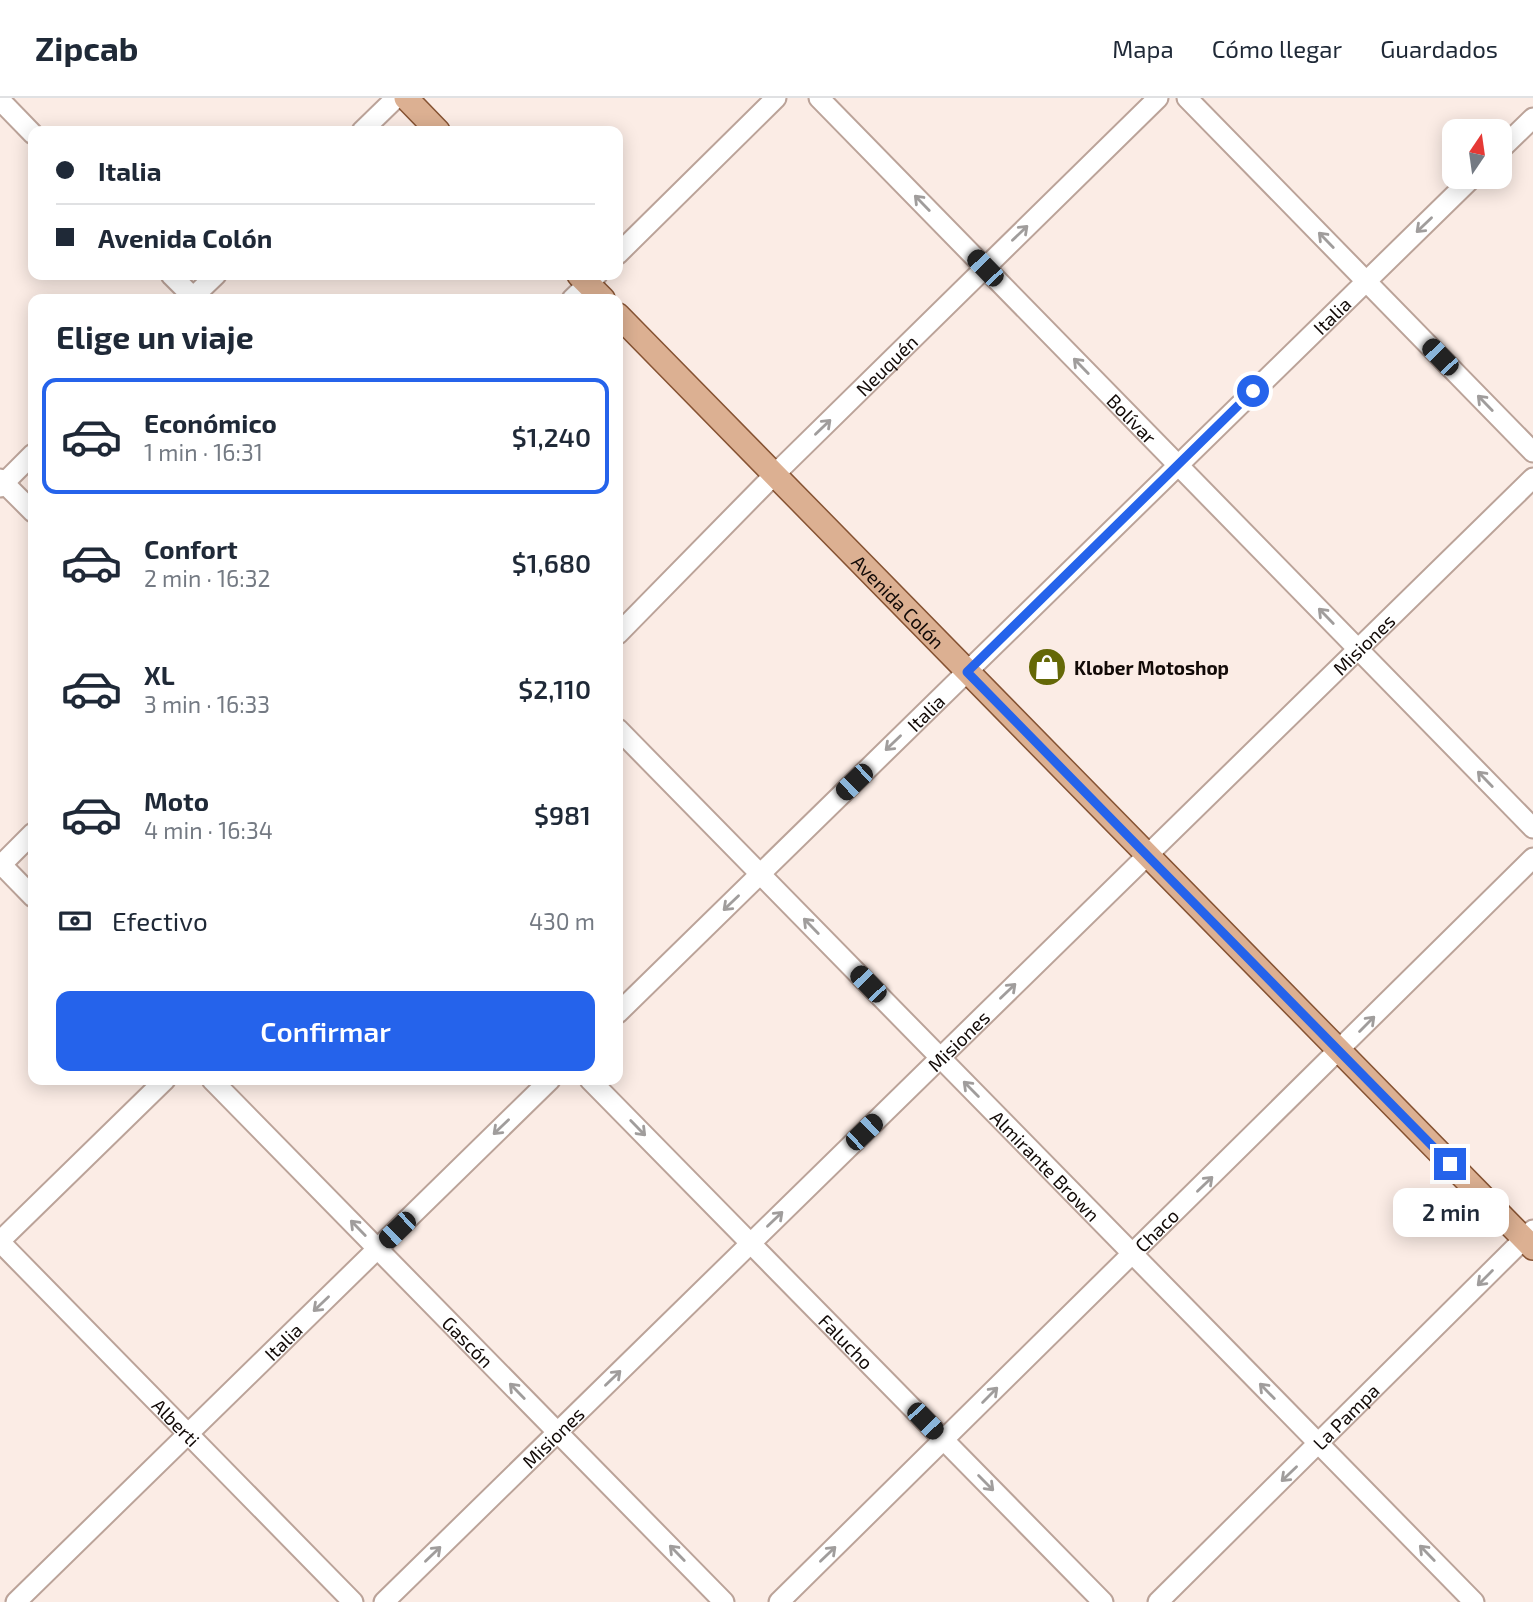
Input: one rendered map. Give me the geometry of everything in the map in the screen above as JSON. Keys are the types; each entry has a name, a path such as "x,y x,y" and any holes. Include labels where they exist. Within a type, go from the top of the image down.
{"main road":[{"path":"406,98 433,126"},
{"name":"Avenida Colón","path":"623,320 1339,1052 1530,1239"}],"street":[{"path":"367,126 396,98"},
{"path":"623,249 776,98"},
{"name":"Bolívar","path":"820,98 1533,828"},
{"name":"Neuquén","path":"623,629 774,475 1158,98"},
{"path":"1187,98 1533,452"},
{"path":"0,100 28,129"},
{"path":"1512,138 1533,118"},
{"name":"Italia","path":"623,1008 1461,189"},
{"path":"176,280 188,294"},
{"path":"198,294 211,280"},
{"path":"28,459 1,483 28,507"},
{"name":"Misiones","path":"384,1602 1533,478"},
{"name":"Almirante Brown","path":"623,734 1474,1602"},
{"path":"28,838 0,864 28,892"},
{"name":"Chaco","path":"779,1602 1533,858"},
{"path":"0,1242 160,1085"},
{"name":"Gascón","path":"217,1085 724,1602"},
{"name":"Italia","path":"16,1602 545,1085"},
{"name":"Falucho","path":"595,1085 1103,1602"},
{"name":"La Pampa","path":"1158,1602 1530,1239"},
{"name":"Alberti","path":"0,1242 353,1602"}],"place":[{"name":"Klober Motoshop","path":"1047,667"}],"route":[{"path":"1253,391 967,672 1450,1164"}]}
